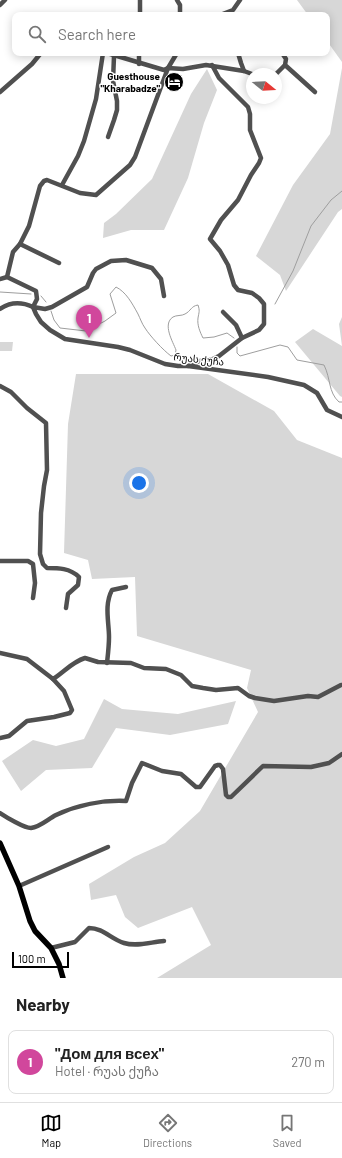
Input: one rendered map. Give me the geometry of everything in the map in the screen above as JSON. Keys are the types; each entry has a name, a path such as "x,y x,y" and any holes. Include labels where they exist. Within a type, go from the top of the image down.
{"main road":[{"path":"0,843 19,886 30,921 35,931 50,948 59,964 63,978"}],"street":[{"path":"0,5 6,0"},
{"path":"140,0 140,12"},
{"path":"177,0 180,5 180,12"},
{"path":"228,12 233,10 240,0"},
{"path":"0,92 32,64 39,56"},
{"path":"62,185 78,156 84,141 96,100 103,56"},
{"path":"108,137 117,110 117,101 113,81 114,56 164,70 168,68 176,70 212,65 244,71"},
{"path":"139,56 139,64"},
{"path":"7,277 13,252 20,244 29,226 40,186 44,181 47,180 62,185 80,193 96,195 130,165 135,157 168,68 175,56"},
{"path":"239,56 244,71"},
{"path":"282,69 285,66 286,59 284,56"},
{"path":"188,366 200,361 213,359 242,338 259,330 264,324 264,304 260,298 252,293 238,290 234,285 228,264 210,239 221,220 238,200 261,158 250,130 250,114 248,107 219,78 212,65"},
{"path":"285,66 315,92"},
{"path":"20,244 59,263"},
{"path":"0,309 6,305 20,303 45,309 52,307 87,287 96,269 111,261 126,260 152,268 161,280 164,296"},
{"path":"0,279 7,277 36,290 37,299 33,307"},
{"name":"რუას ქუჩა","path":"33,307 41,322 50,330 65,339 118,347 130,350 165,364 268,376 304,385 317,393 327,410 342,417"},
{"path":"223,312 236,325 242,338"},
{"path":"0,386 11,392 27,408 46,423 47,470 41,513 40,554 43,564 47,568 61,568 74,572 79,577 78,584 68,594 66,608"},
{"path":"0,561 28,561 33,564 35,582 33,598"},
{"path":"107,663 110,636 107,619 109,594 112,590 126,587"},
{"path":"0,653 27,659 64,691 72,710 70,713 54,717 27,721 9,736 0,738"},
{"path":"53,680 77,660 86,658 98,662 131,663 144,668 166,669 181,675 192,686 216,690 238,688 249,696 274,701 308,696 318,697 341,685"},
{"path":"0,813 30,828 40,825 56,815 89,804 126,801 132,783 142,763 162,770 181,774 196,787 200,787 216,766 220,765 223,769 226,795 228,798 231,797 263,766 311,767 329,763 342,754"},
{"path":"19,886 108,847"},
{"path":"50,948 75,942 89,928 102,931 124,943 141,945 164,941"}],"shaded area":[{"path":"297,0 342,0 342,62 330,45 330,12 306,12"},
{"path":"342,68 342,209 338,212 286,291 280,275 256,256 293,185 330,134"},
{"path":"207,69 217,90 204,123 188,178 164,230 131,230 103,238 104,223 116,214 152,179 191,94"},
{"path":"342,317 342,346 339,324"},
{"path":"313,329 342,346 342,397 295,342"},
{"path":"0,342 13,342 12,351 0,351"},
{"path":"76,374 208,374 274,411 297,440 342,458 342,978 157,978 211,945 192,907 138,928 125,917 116,895 91,900 89,884 134,857 165,843 200,811 258,712 247,688 251,670 137,636 135,577 92,579 88,560 64,553 68,424"},
{"path":"104,699 122,709 178,714 236,701 228,724 170,735 116,728 92,768 46,770 21,791 2,761 33,740 56,746 84,739"}],"waterway":[{"path":"275,304 293,271 311,226 331,200 342,191"},
{"path":"51,311 54,320 60,328 86,331 105,321 116,313 110,294 116,287 128,298 150,335 171,356 175,355 176,350 169,333 168,324 170,320 174,316 185,314 192,307 198,305 198,323 203,338 214,337 227,333 234,338"},
{"path":"0,292 31,294"},
{"path":"41,296 46,302"},
{"path":"237,347 237,353 240,356 280,345 288,347 297,360 324,365 331,390 335,398 339,402 342,402"}],"place":[{"name":"Guesthouse \"Kharabadze\"","path":"174,82"},
{"name":"\"Дом для всех\"","path":"89,338"}]}
